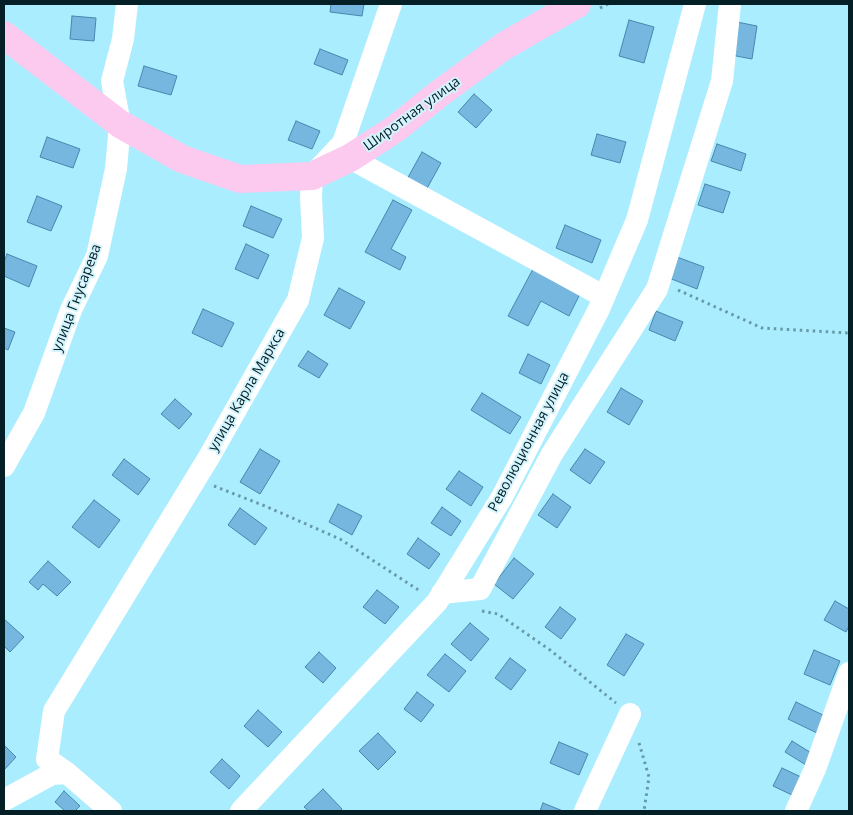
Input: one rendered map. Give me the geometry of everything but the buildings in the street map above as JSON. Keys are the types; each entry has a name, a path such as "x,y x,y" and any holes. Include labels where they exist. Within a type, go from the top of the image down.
{"main road":[{"name":"Широтная улица","path":"4,35 120,124 182,159 240,179 312,176 350,158 395,129 504,46 584,8"}],"street":[{"name":"улица Гнусарева","path":"4,466 34,413 71,310 96,256 116,169 120,124 112,81 123,39 127,4"},
{"path":"312,176 344,143 391,4"},
{"name":"Революционная улица","path":"241,811 440,598 502,497 599,309 637,220 695,4"},
{"path":"440,598 480,589 552,454 657,289 722,81 730,4"},
{"path":"350,158 603,296"},
{"name":"улица Карла Маркса","path":"67,774 47,759 54,711 195,479 298,300 313,238 312,176"},
{"path":"796,811 815,769 849,673"},
{"path":"585,811 630,714"},
{"path":"4,800 52,774 67,774 112,811"}],"path":[{"path":"584,8 608,4"},
{"path":"659,281 762,328 849,333"},
{"path":"195,479 265,506 340,539 440,598"},
{"path":"480,611 498,614 550,650 630,714 649,777 644,811"}]}
